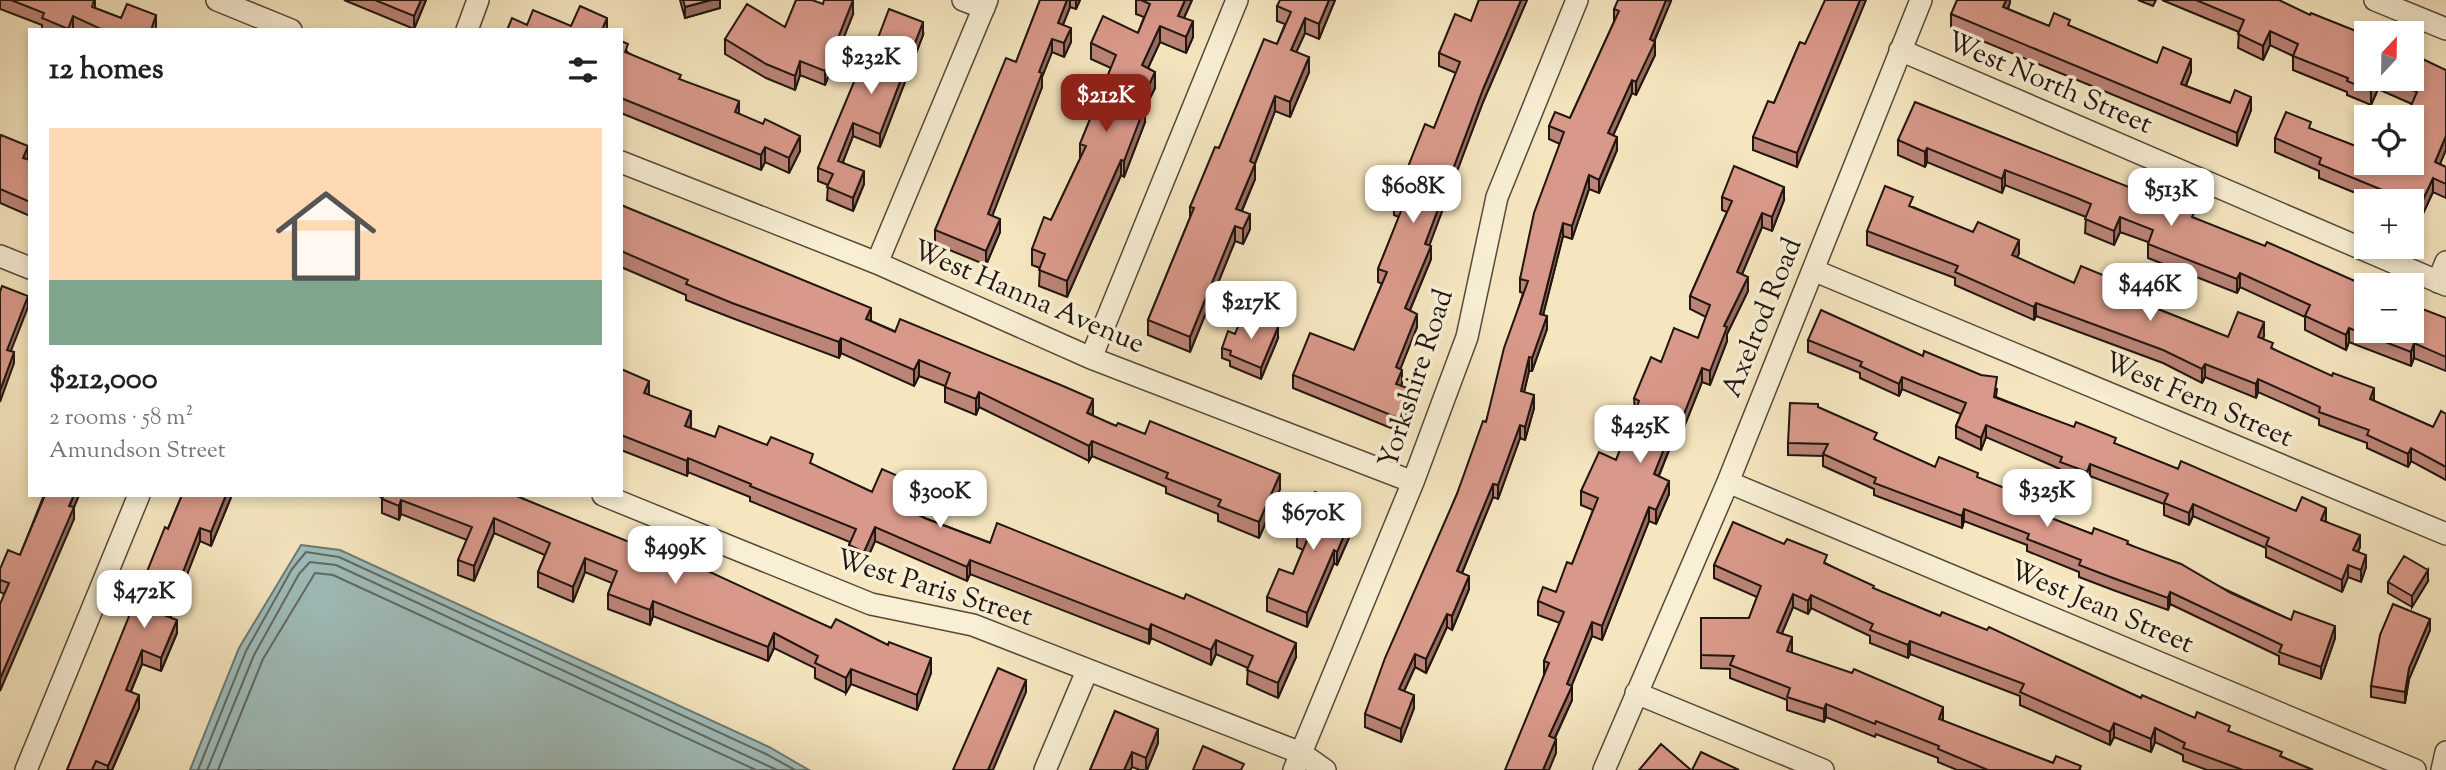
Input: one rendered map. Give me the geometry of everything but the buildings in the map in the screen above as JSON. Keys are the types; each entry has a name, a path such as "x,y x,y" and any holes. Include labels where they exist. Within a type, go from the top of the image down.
{"street":[{"path":"217,0 286,28"},
{"path":"468,28 478,0"},
{"path":"877,263 985,4 962,0"},
{"path":"1091,358 1237,0"},
{"name":"Yorkshire Road","path":"1298,761 1413,482 1467,337 1497,197 1577,0"},
{"name":"Axelrod Road","path":"1604,770 1728,482 1921,0"},
{"path":"2375,0 2446,29"},
{"name":"West North Street","path":"1900,50 2443,276"},
{"name":"West Hanna Avenue","path":"623,163 877,263 1091,358 1413,482"},
{"path":"0,256 28,267"},
{"name":"West Fern Street","path":"1813,270 2446,534"},
{"name":"West Jean Street","path":"1728,482 2415,770"},
{"path":"26,770 138,497"},
{"name":"West Paris Street","path":"608,497 871,604 973,625 1325,770"},
{"path":"1045,770 1087,671"},
{"path":"1636,693 1823,770"},
{"path":"2442,770 2446,752"}],"water":[{"path":"301,545 340,550 769,747 809,770 190,770 239,648"}]}
